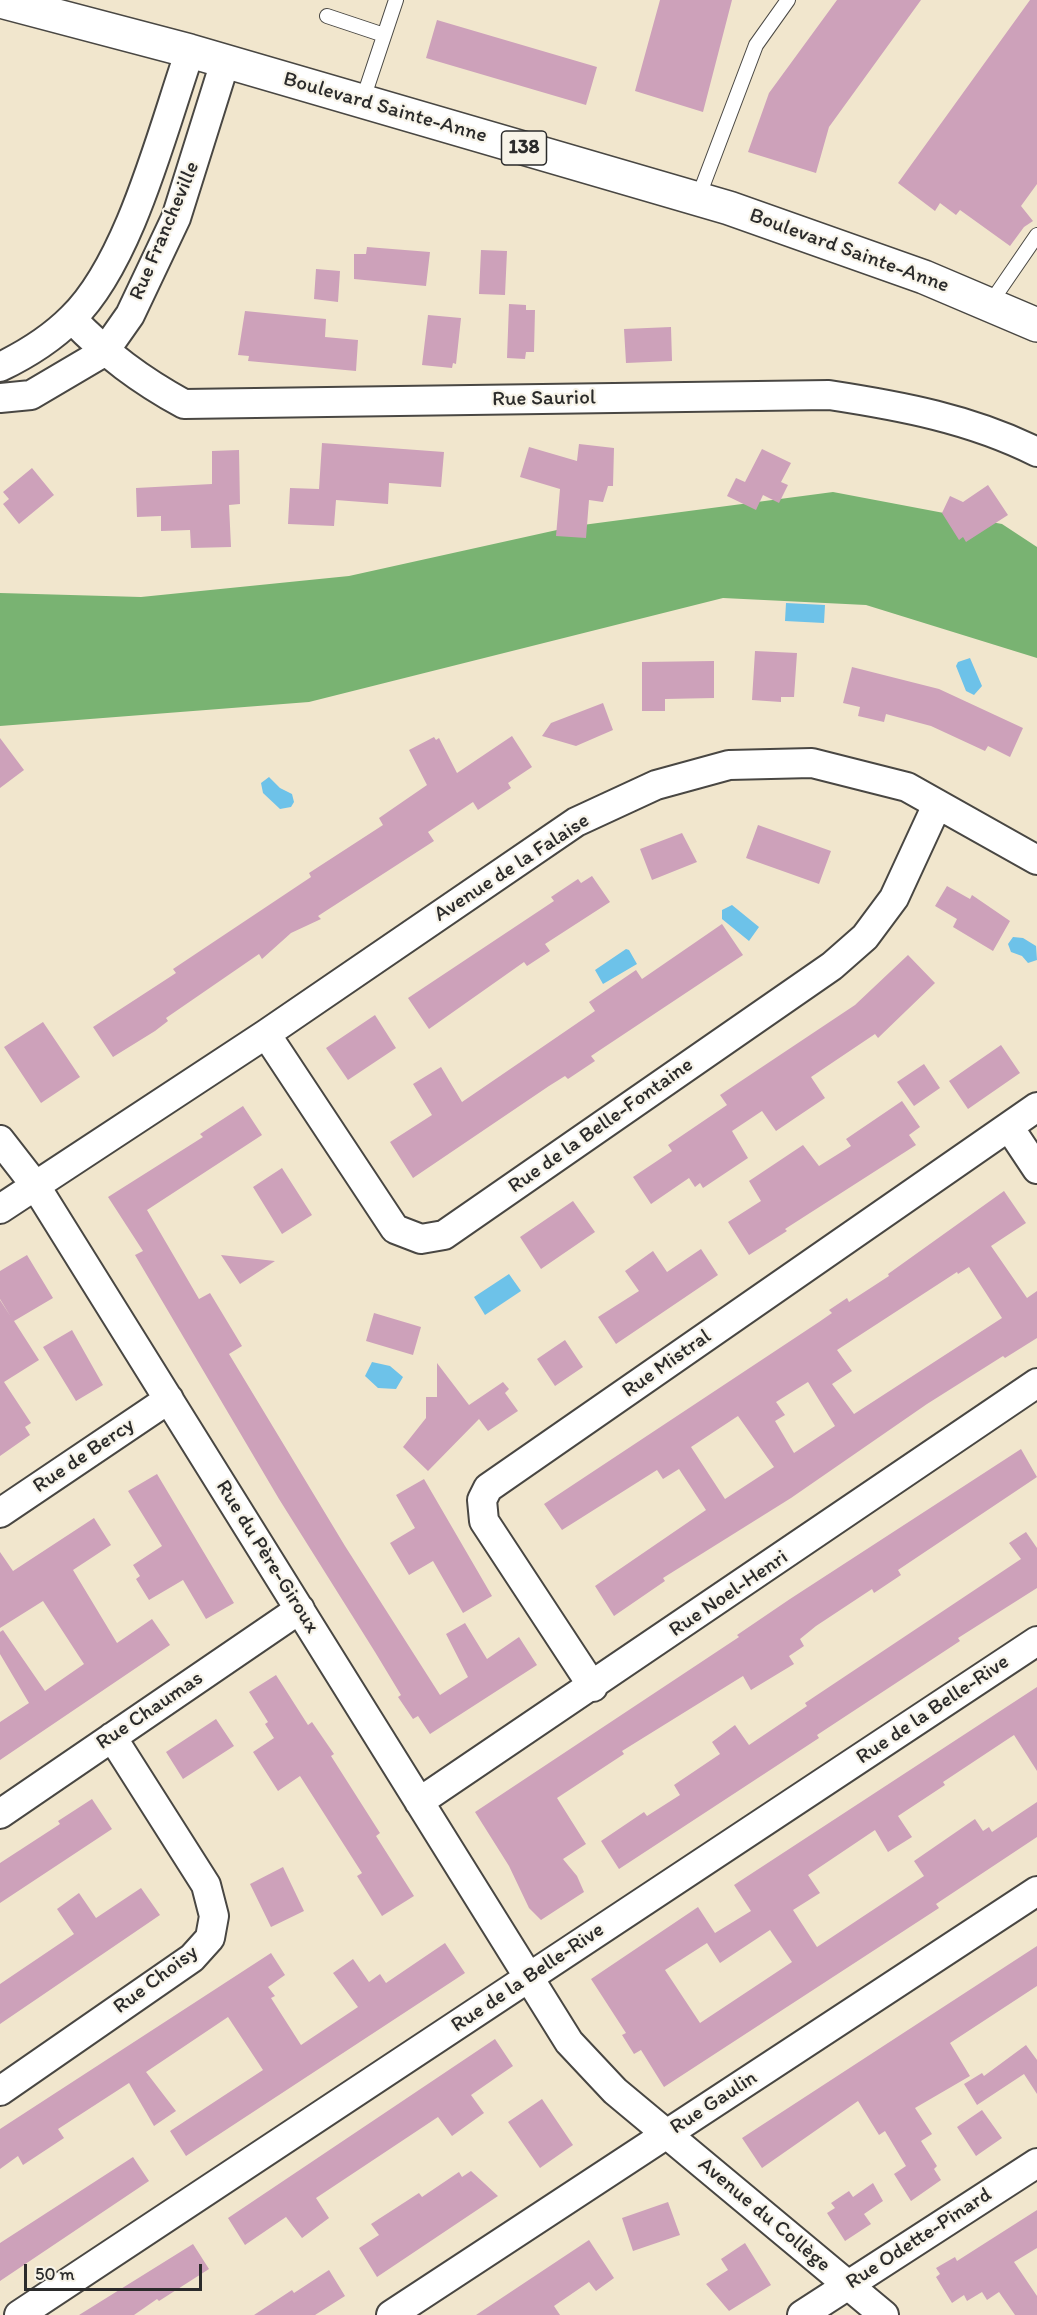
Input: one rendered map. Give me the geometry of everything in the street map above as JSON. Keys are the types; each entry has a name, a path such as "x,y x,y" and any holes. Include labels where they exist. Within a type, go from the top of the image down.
{"main road":[{"name":"Boulevard Sainte-Anne","path":"0,1 190,51 698,198 924,277 1037,325"}],"street":[{"name":"Rue Francheville","path":"0,367 20,358 72,319 92,294 112,259 137,205 190,51"},
{"name":"Rue Francheville","path":"0,398 31,395 104,352 130,315 176,218 225,62"},
{"name":"Rue Sauriol","path":"72,319 104,352 150,385 184,404 829,395 911,407 1007,437 1037,452"},
{"name":"Avenue de la Falaise","path":"0,1209 266,1035 576,822 656,784 729,765 812,763 907,787 1037,860"},
{"name":"Rue de la Belle-Fontaine","path":"266,1035 395,1229 421,1239 444,1235 832,966 857,944 894,898 937,805"},
{"name":"Rue Mistral","path":"593,1687 484,1521 482,1500 488,1488 1010,1128 1037,1107"},
{"path":"1010,1128 1037,1169"},
{"name":"Rue du Père-Giroux","path":"0,1140 35,1185 530,1978"},
{"name":"Rue Noel-Henri","path":"419,1802 593,1687 1037,1383"},
{"name":"Rue de Bercy","path":"0,1513 169,1399"},
{"name":"Rue Chaumas","path":"0,1814 300,1609"},
{"name":"Rue de la Belle-Rive","path":"19,2315 1037,1641"},
{"name":"Rue Choisy","path":"0,2091 192,1958 210,1938 214,1916 206,1885 112,1737"},
{"name":"Rue Gaulin","path":"391,2315 1037,1892"},
{"name":"Avenue du Collège","path":"530,1978 569,2042 615,2091 884,2315"},
{"name":"Rue Odette-Pinard","path":"802,2315 1037,2163"}],"lane":[{"path":"363,102 396,0"},
{"path":"698,198 756,45 788,0"},
{"path":"327,15 384,35"},
{"path":"989,305 1037,235"}],"green space":[{"path":"833,492 1002,524 1037,547 1037,658 866,605 723,598 309,702 0,726 0,593 141,597 349,576 575,526"}],"water":[{"path":"786,603 825,605 824,623 785,621"},
{"path":"970,658 982,686 974,695 966,691 956,666 958,662"},
{"path":"269,777 280,788 292,794 294,802 291,807 280,809 263,793 261,783"},
{"path":"732,905 759,927 749,941 722,919 722,910"},
{"path":"1013,937 1023,938 1036,946 1037,960 1028,963 1022,956 1011,952 1008,944"},
{"path":"626,949 629,950 637,964 603,984 595,970"},
{"path":"509,1274 521,1291 485,1315 474,1297"},
{"path":"372,1362 390,1366 403,1377 396,1389 378,1388 365,1376"}],"building":[{"path":"660,0 732,0 703,112 635,91"},
{"path":"837,0 921,0 829,127 816,173 748,152 769,93"},
{"path":"1030,0 1037,0 1037,184 1021,206 1033,221 1024,227 1010,246 960,210 956,215 940,203 935,211 898,183"},
{"path":"437,20 597,67 586,105 426,58"},
{"path":"367,247 430,252 426,286 354,279 354,254 366,254"},
{"path":"481,250 507,251 505,295 479,294"},
{"path":"316,269 340,271 338,302 314,299"},
{"path":"509,304 526,305 526,310 535,310 534,352 526,352 525,359 507,358"},
{"path":"245,311 326,319 325,337 358,340 356,371 248,361 249,356 238,355"},
{"path":"428,315 461,318 456,364 453,363 452,368 422,365"},
{"path":"671,327 672,361 626,363 624,329"},
{"path":"322,443 444,452 441,487 389,483 388,504 336,500 334,526 288,524 290,488 319,489"},
{"path":"579,444 614,448 613,486 608,486 603,502 589,500 586,538 556,536 560,489 520,477 529,447 577,461"},
{"path":"762,449 791,463 781,482 788,485 779,503 763,495 756,510 727,496 736,478 745,482"},
{"path":"239,450 240,504 229,505 231,547 191,548 190,530 161,531 161,516 137,517 136,488 212,484 212,451"},
{"path":"32,468 54,495 19,524 3,504 9,499 3,492"},
{"path":"988,485 1008,515 966,542 963,537 959,540 942,513 950,496 963,502"},
{"path":"755,651 797,653 794,697 781,697 781,702 752,700"},
{"path":"714,661 714,698 665,699 665,711 642,711 642,662"},
{"path":"852,667 939,689 1023,728 1010,757 988,746 985,751 931,726 886,714 884,722 858,716 860,707 843,703"},
{"path":"603,703 613,730 576,746 542,736 551,723"},
{"path":"512,736 532,767 508,783 511,788 478,810 473,802 428,832 434,841 318,916 321,919 291,933 262,959 259,954 166,1018 168,1021 155,1031 113,1057 93,1027 176,973 173,969 311,877 309,873 383,825 379,818 427,785 409,750 434,737 436,740 439,738 457,773"},
{"path":"0,738 24,770 0,788"},
{"path":"758,825 831,851 819,884 746,858"},
{"path":"682,833 697,862 652,880 640,849"},
{"path":"592,876 610,902 545,944 550,951 527,966 524,962 429,1029 408,998 554,901 551,897 578,879 581,883"},
{"path":"947,886 970,899 972,895 1010,921 993,951 953,927 957,919 935,906"},
{"path":"722,924 743,955 591,1056 595,1061 568,1079 565,1076 549,1086 413,1178 390,1142 432,1115 413,1084 441,1067 462,1102 595,1011 589,1002 636,970 642,979"},
{"path":"908,955 935,983 878,1038 875,1034 811,1077 825,1098 776,1131 762,1111 732,1131 748,1158 703,1188 700,1183 695,1187 689,1178 651,1204 633,1177 672,1151 668,1145 727,1105 720,1095 855,1005"},
{"path":"375,1015 396,1048 348,1080 326,1048"},
{"path":"43,1022 80,1077 41,1103 4,1047"},
{"path":"1001,1045 1020,1073 968,1109 949,1081"},
{"path":"924,1064 940,1088 914,1106 897,1082"},
{"path":"902,1101 920,1127 909,1135 916,1145 785,1229 787,1231 749,1255 728,1222 761,1201 749,1181 803,1145 819,1166 851,1146 846,1139"},
{"path":"243,1106 262,1135 147,1210 199,1299 210,1293 242,1346 229,1354 345,1546 440,1695 468,1677 446,1634 465,1623 487,1659 519,1637 537,1665 430,1734 418,1716 413,1719 398,1697 401,1695 279,1499 135,1255 143,1251 108,1197 203,1137 200,1134"},
{"path":"282,1168 312,1215 282,1234 253,1187"},
{"path":"1004,1191 1026,1223 991,1246 1027,1298 1037,1291 1037,1338 1005,1358 1003,1356 927,1404 791,1498 663,1578 665,1581 614,1616 595,1586 706,1510 679,1469 663,1479 657,1470 562,1530 544,1504 819,1322 832,1313 829,1310 847,1298 849,1302 889,1276 888,1274","holes":["969,1267 1002,1318 854,1414 832,1384 852,1371 837,1350 957,1272 958,1274","808,1382 835,1426 794,1453 775,1421 785,1415 776,1402","738,1416 774,1467 725,1499 691,1447"]},
{"path":"573,1201 595,1232 541,1269 520,1237"},
{"path":"701,1249 718,1275 616,1344 598,1317 639,1291 625,1271 653,1251 667,1272"},
{"path":"27,1255 53,1298 14,1321 39,1360 4,1382 31,1423 25,1427 30,1435 0,1456 0,1300 11,1317 0,1299 0,1271"},
{"path":"221,1255 275,1261 240,1284"},
{"path":"374,1313 421,1327 413,1355 366,1341"},
{"path":"72,1330 103,1385 76,1401 43,1347"},
{"path":"565,1340 583,1367 555,1386 537,1359"},
{"path":"437,1363 469,1405 503,1382 509,1389 505,1393 518,1411 488,1431 479,1419 428,1471 403,1447 426,1418 426,1397 437,1397"},
{"path":"1021,1449 1037,1477 898,1570 901,1575 874,1593 872,1589 816,1626 800,1639 804,1646 789,1656 794,1664 751,1690 743,1676 622,1751 624,1754 557,1798 586,1844 563,1859 577,1876 584,1892 541,1920 529,1908 509,1866 475,1812 739,1637 737,1635 790,1599"},
{"path":"157,1474 234,1603 206,1619 183,1580 149,1600 136,1579 140,1576 133,1565 162,1546 128,1491"},
{"path":"424,1479 492,1596 463,1613 433,1561 409,1575 390,1543 415,1528 396,1495"},
{"path":"94,1518 111,1545 73,1570 117,1643 152,1619 170,1645 0,1760 0,1722 29,1703 0,1654 0,1632 3,1630 45,1691 84,1664 43,1601 0,1628 0,1552 13,1571"},
{"path":"1026,1532 1037,1548 1037,1588 958,1638 960,1641 817,1735 819,1738 619,1869 601,1841 644,1812 647,1816 680,1795 674,1785 720,1754 712,1742 735,1725 749,1745 807,1706 805,1703 1021,1559 1009,1543"},
{"path":"276,1675 308,1725 312,1722 334,1754 331,1756 380,1833 376,1836 414,1896 382,1916 357,1876 362,1873 300,1776 278,1791 253,1752 274,1738 265,1724 268,1722 249,1692"},
{"path":"1037,1687 1037,1771 1014,1735 943,1782 945,1785 898,1816 912,1837 888,1852 875,1830 808,1875 820,1893 793,1910 817,1947 924,1876 914,1861 975,1819 983,1831 989,1827 992,1832 1037,1802 1037,1837 936,1904 939,1908 664,2087 641,2050 634,2054 622,2035 626,2033 591,1979 698,1907 715,1933 751,1911 734,1885","holes":["770,1930 792,1962 700,2023 665,1970 707,1943 720,1963"]},
{"path":"216,1719 234,1746 183,1779 166,1752"},
{"path":"92,1799 112,1829 0,1903 0,1863 60,1824 58,1821"},
{"path":"283,1867 304,1911 271,1927 250,1884"},
{"path":"141,1888 160,1915 0,2024 0,1984 74,1934 57,1909 79,1893 96,1918"},
{"path":"445,1943 465,1973 186,2156 170,2131 263,2070 228,2017 146,2072 176,2111 154,2126 129,2083 58,2129 64,2138 23,2165 18,2156 0,2169 0,2129 271,1953 285,1975 268,1987 275,1996 271,1998 301,2045 358,2007 333,1973 353,1959 369,1982 380,1974 386,1983"},
{"path":"1037,1946 1037,1986 950,2043 970,2076 915,2108 932,2134 921,2141 937,2166 934,2169 941,2180 911,2201 894,2174 906,2166 885,2131 879,2135 858,2101 762,2168 742,2138"},
{"path":"495,2039 513,2066 471,2095 484,2113 452,2136 438,2117 316,2198 329,2218 302,2238 286,2217 245,2245 228,2218"},
{"path":"1026,2045 1037,2060 1037,2094 1024,2074 977,2105 964,2084 982,2073 984,2076"},
{"path":"542,2099 573,2145 540,2168 508,2122"},
{"path":"982,2110 1002,2138 976,2156 957,2127"},
{"path":"133,2157 149,2181 0,2281 0,2243"},
{"path":"471,2171 498,2196 377,2277 359,2248 379,2235 371,2224 419,2193 422,2197 459,2172 462,2177"},
{"path":"873,2183 883,2201 864,2214 871,2224 845,2241 827,2213 835,2208 831,2203 849,2191 853,2197"},
{"path":"668,2202 680,2235 633,2251 622,2218"},
{"path":"1037,2210 1037,2248 1014,2262 1037,2296 1037,2315 1015,2315 999,2292 987,2300 982,2292 967,2301 964,2295 952,2303 936,2277 940,2274 936,2268 955,2257 957,2261"},
{"path":"589,2240 614,2278 596,2291 589,2282 554,2306 560,2315 476,2315"},
{"path":"745,2243 771,2285 729,2311 706,2284 728,2270 721,2259"},
{"path":"193,2244 209,2269 159,2301 157,2299 134,2315 79,2315"},
{"path":"329,2270 345,2296 315,2315 254,2315 292,2290 294,2293"}]}
